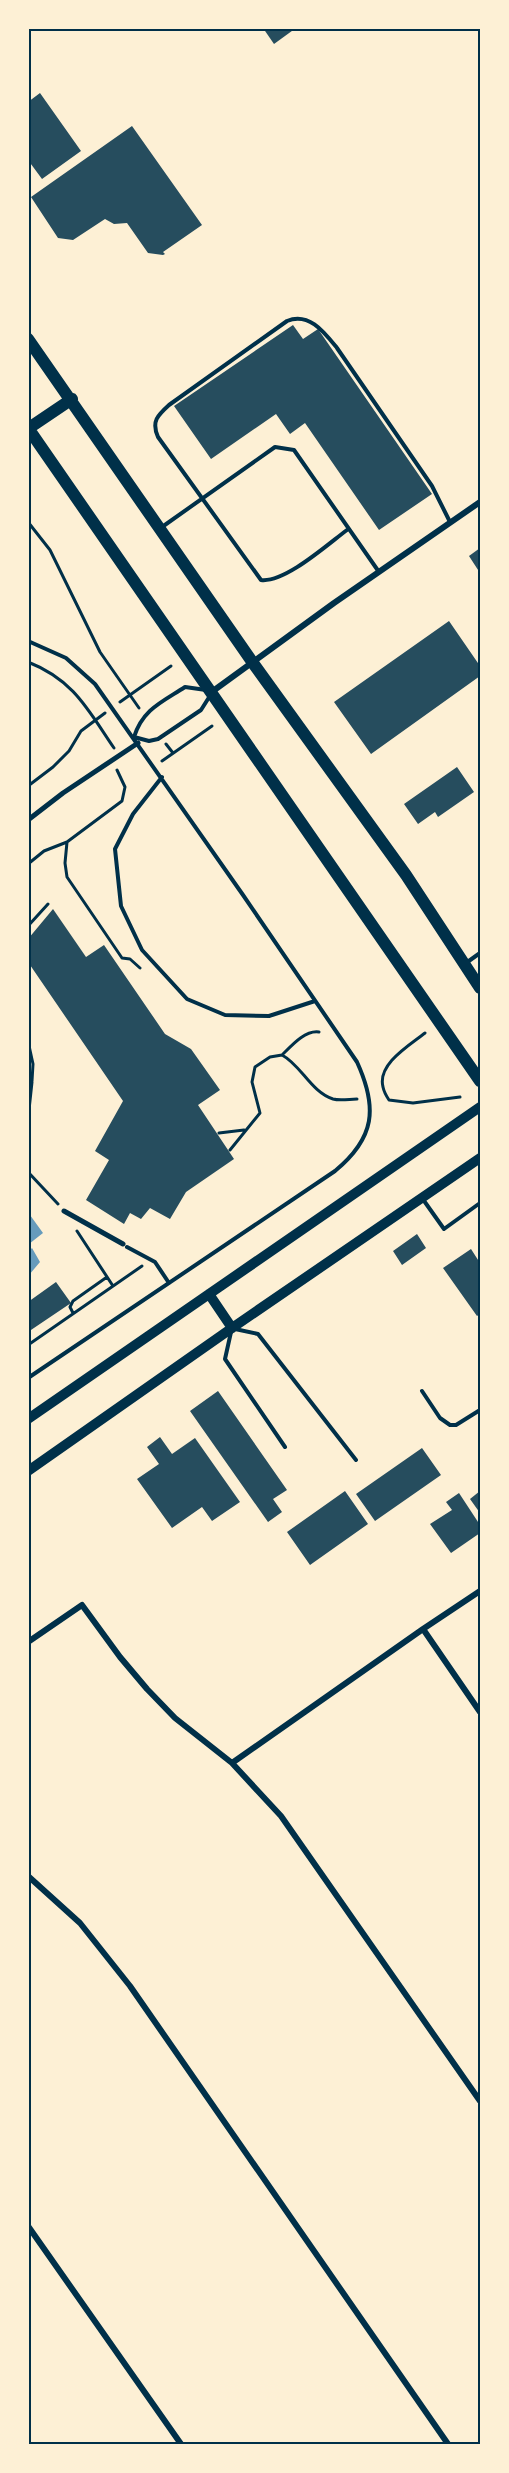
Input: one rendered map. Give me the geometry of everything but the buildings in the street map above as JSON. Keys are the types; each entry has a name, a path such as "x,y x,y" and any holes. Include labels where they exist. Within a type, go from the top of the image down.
{"main road":[{"path":"28,339 72,399 253,663 406,875 480,988"},
{"path":"72,399 29,428 213,691 358,907 480,1081"},
{"path":"28,1419 480,1107"},
{"path":"29,1469 480,1158"},
{"path":"209,1294 232,1328"}],"street":[{"path":"213,691 480,502"},
{"path":"28,820 111,761 136,740"},
{"path":"64,1211 125,1246"},
{"path":"232,1762 480,1591"},
{"path":"28,1642 82,1605 120,1657 154,1696 175,1718 232,1762 281,1816 480,2101"},
{"path":"423,1629 480,1712"},
{"path":"28,1876 80,1923 130,1986 448,2445"},
{"path":"28,2226 181,2445"}],"lane":[{"path":"347,530 283,576 270,582 261,580 158,436 154,428 155,420 169,405 281,325 296,318 316,324 337,348 432,486 450,522"},
{"path":"161,528 275,447 294,450 347,530 379,572"},
{"path":"28,640 66,658 95,684 162,777 357,1062 368,1087 370,1106 366,1133 353,1155 335,1171 28,1378"},
{"path":"185,687 213,691 201,710 161,737 148,741 136,740 144,715 185,687"},
{"path":"162,777 133,814 115,849 121,906 142,950 187,999 225,1015 269,1016 315,1001"},
{"path":"464,964 480,953"},
{"path":"422,1197 444,1229 480,1206"},
{"path":"125,1246 151,1260 169,1283"},
{"path":"285,1447 225,1359 232,1328 258,1334 356,1460"},
{"path":"422,1390 440,1418 450,1425 456,1425 480,1410"}],"path":[{"path":"28,522 50,550 100,652 144,715"},
{"path":"28,662 48,670 64,681 119,755"},
{"path":"28,786 69,751 81,731 94,720 171,666"},
{"path":"155,767 212,726"},
{"path":"161,737 173,753"},
{"path":"28,864 44,851 67,842 122,801 125,787 111,761"},
{"path":"67,842 65,863 67,877 122,958 130,959 140,968"},
{"path":"28,926 48,904"},
{"path":"230,1150 260,1113 252,1082 255,1067 270,1057 282,1055 295,1042 312,1031 319,1032"},
{"path":"425,1033 394,1059 384,1072 383,1087 389,1100 413,1103 460,1097"},
{"path":"28,1041 33,1064 28,1119"},
{"path":"282,1055 293,1061 323,1094 334,1100 357,1099"},
{"path":"219,1133 246,1130"},
{"path":"28,1345 151,1260"},
{"path":"73,1314 70,1307 73,1301 107,1277"}],"water":[{"path":"29,1216 43,1233 29,1244"},
{"path":"32,1248 40,1262 29,1275 29,1251"}]}
